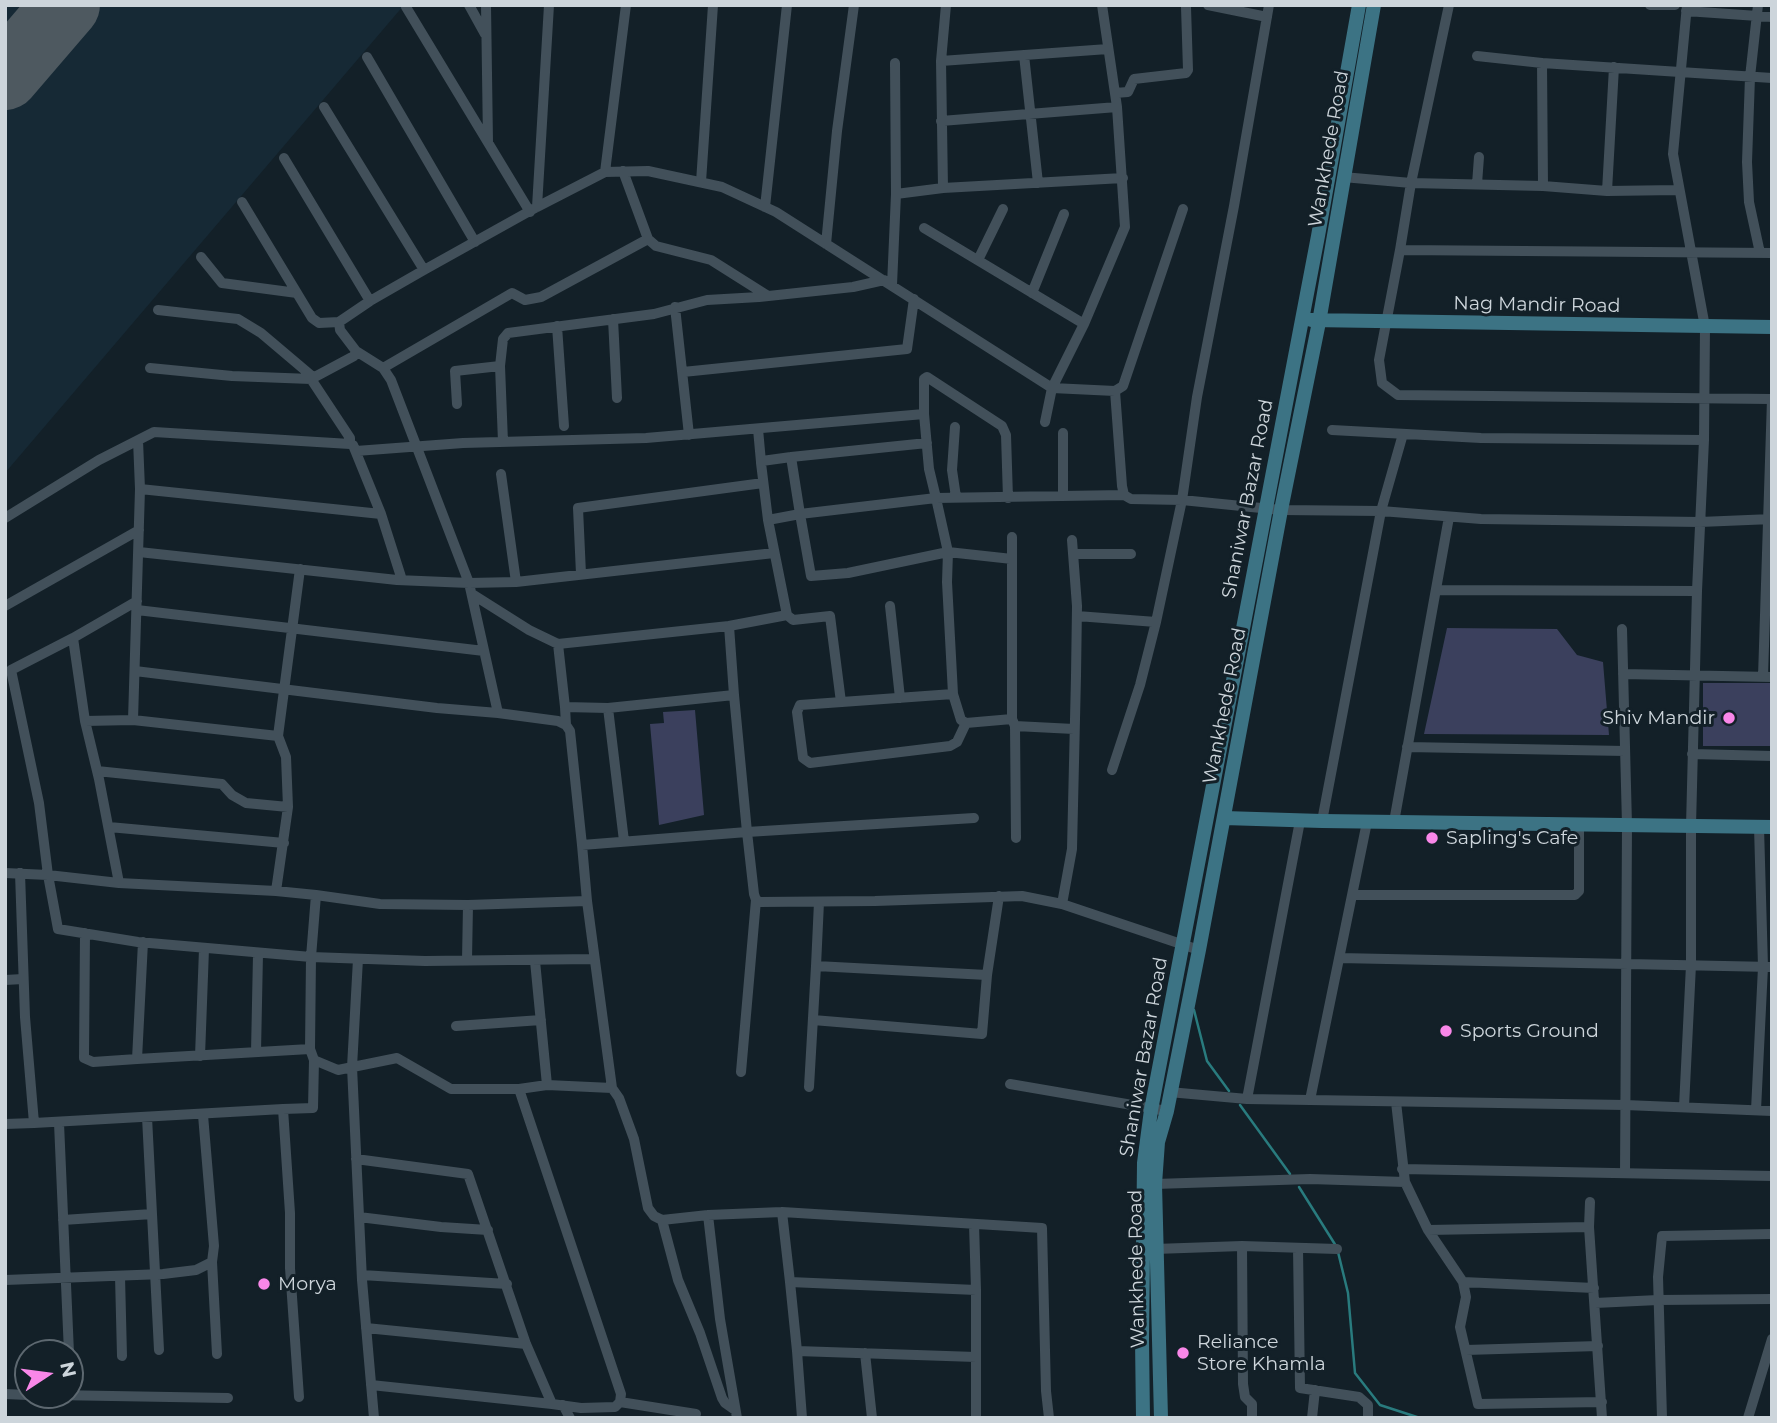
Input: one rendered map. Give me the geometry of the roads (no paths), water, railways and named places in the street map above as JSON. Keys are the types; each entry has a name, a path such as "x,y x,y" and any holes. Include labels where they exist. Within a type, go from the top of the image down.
{"main road":[{"name":"Shaniwar Bazar Road","path":"1143,1418 1144,1163 1151,1110 1359,5"},
{"name":"Wankhede Road","path":"1161,1418 1154,1184 1158,1143 1167,1111 1199,950 1319,321 1374,5"},
{"name":"Nag Mandir Road","path":"1302,319 1772,327"},
{"path":"1224,818 1765,827"}],"street":[{"path":"469,5 486,36"},
{"path":"486,5 488,142"},
{"path":"533,210 549,5"},
{"path":"605,172 626,5"},
{"path":"701,183 713,5"},
{"path":"765,207 787,5"},
{"path":"826,244 837,131 854,5"},
{"path":"943,188 941,61 946,5"},
{"path":"1045,422 1052,388 1084,324 1125,227 1117,107 1102,5"},
{"path":"1208,5 1267,17"},
{"path":"1112,770 1140,685 1182,500 1197,397 1269,5"},
{"path":"1449,5 1411,183 1379,360 1382,383 1398,395 1771,399 1767,677 1623,674"},
{"path":"1650,5 1675,5"},
{"path":"406,7 533,210"},
{"path":"1115,93 1128,92 1134,79 1186,73 1186,7"},
{"path":"1685,1107 1691,965 1696,591 1704,440 1704,327 1673,155 1687,8 1758,10 1772,17"},
{"path":"1400,250 1766,253 1749,202 1747,162 1750,77 1758,10"},
{"path":"941,61 1108,49"},
{"path":"1024,55 1038,183"},
{"path":"1477,56 1772,78"},
{"path":"366,57 475,242"},
{"path":"1542,62 1543,186"},
{"path":"888,282 896,194 895,64"},
{"path":"1607,191 1614,67"},
{"path":"324,107 424,270"},
{"path":"941,121 1117,107"},
{"path":"1477,184 1479,157"},
{"path":"284,158 370,301"},
{"path":"623,171 648,239 656,246 711,260 768,296"},
{"path":"242,202 316,321 339,322 424,270 605,172 648,171 722,187 765,207 826,244 1052,388 1115,391 1123,386 1183,209"},
{"path":"1343,177 1411,183 1543,186 1607,191 1678,190"},
{"path":"896,194 943,188 1123,178"},
{"path":"978,260 1003,209"},
{"path":"1032,293 1064,214"},
{"path":"924,228 1084,324"},
{"path":"383,368 512,293 525,300 541,297 648,239"},
{"path":"201,257 222,283 297,293"},
{"path":"503,442 500,366 503,339 508,333 654,314 707,300 853,288 888,282"},
{"path":"683,372 907,349 914,299"},
{"path":"675,307 689,435"},
{"path":"158,310 238,319 261,333 312,378 354,447 382,514 402,580"},
{"path":"614,319 617,398"},
{"path":"339,322 340,330 356,351 383,368 391,380 471,588 498,713"},
{"path":"557,326 564,426"},
{"path":"150,368 232,376 312,378 354,356 356,351"},
{"path":"457,404 455,371 500,366"},
{"path":"1008,498 1006,435 1002,426 927,377 924,379 929,469 948,552 953,694 961,720 966,723 1013,723 1074,729"},
{"path":"1115,391 1124,495"},
{"path":"5,518 99,460 154,432 354,447 417,447 689,435 924,414"},
{"path":"955,426 952,447 956,497"},
{"path":"758,429 768,520 787,615 793,620 830,616 841,702"},
{"path":"1332,430 1481,438 1704,440"},
{"path":"1063,433 1063,496"},
{"path":"1322,821 1381,512 1403,434"},
{"path":"133,720 141,489 138,440"},
{"path":"761,462 927,443"},
{"path":"791,457 811,576 848,573 948,552 1012,559"},
{"path":"501,474 516,582"},
{"path":"581,574 578,508 763,483"},
{"path":"141,489 382,514"},
{"path":"768,520 936,498 1124,495 1131,499 1182,500 1266,509 1381,512 1481,519 1700,522 1770,519"},
{"path":"1394,822 1449,517"},
{"path":"5,606 139,530"},
{"path":"1012,537 1016,838"},
{"path":"1062,904 1072,849 1077,617 1072,540"},
{"path":"139,552 471,588 774,553"},
{"path":"1073,554 1131,554"},
{"path":"276,891 288,807 286,757 278,736 300,569"},
{"path":"471,588 529,630 558,644 729,626 787,615"},
{"path":"1436,590 1696,591"},
{"path":"484,651 292,629 137,606 8,672 39,803 58,929 204,949 311,957 425,961 594,959"},
{"path":"890,606 900,698"},
{"path":"1077,617 1156,622"},
{"path":"729,626 747,832 756,900 741,1072"},
{"path":"1622,629 1627,825 1625,1173"},
{"path":"73,638 85,721 119,883"},
{"path":"558,644 566,725"},
{"path":"135,671 498,713 558,721 566,725 570,731 587,901 612,1088 619,1098 634,1139 648,1208 654,1216 662,1220 782,1212 1040,1228 1044,1231 1046,1391 1049,1418"},
{"path":"953,694 806,704 798,708 803,758 806,762 950,746 957,742 966,723"},
{"path":"565,707 608,708 734,695"},
{"path":"608,708 624,841"},
{"path":"85,721 133,720 278,736"},
{"path":"1407,747 1625,751"},
{"path":"1692,754 1772,756"},
{"path":"97,771 222,784 232,795 246,803 288,807"},
{"path":"582,845 974,818"},
{"path":"1247,1099 1300,821"},
{"path":"1310,1100 1367,822"},
{"path":"1352,895 1575,895 1579,891 1579,824"},
{"path":"109,827 284,843"},
{"path":"1756,1110 1767,967 1765,827"},
{"path":"5,873 48,874 119,883 276,891 380,904 468,905 587,901"},
{"path":"20,873 23,979 34,1123"},
{"path":"5,1124 313,1108 311,957 316,895"},
{"path":"813,1020 982,1034 987,975 999,896"},
{"path":"756,900 819,902 1022,896 1062,904 1199,950"},
{"path":"809,1087 819,902"},
{"path":"467,960 468,905"},
{"path":"85,933 84,1058 93,1062 256,1052 312,1055 338,1070 397,1058 451,1089 519,1089 547,1085 612,1088"},
{"path":"138,1059 143,942"},
{"path":"200,1056 204,949"},
{"path":"256,1052 258,954"},
{"path":"1339,958 1767,967"},
{"path":"358,959 352,1067 362,1275 374,1418"},
{"path":"535,961 547,1085"},
{"path":"816,966 987,975"},
{"path":"5,980 23,979"},
{"path":"456,1026 541,1020"},
{"path":"1010,1084 1167,1111"},
{"path":"371,1385 581,1408 615,1407 620,1402 621,1394 519,1089"},
{"path":"1169,1092 1247,1099 1625,1105 1772,1111"},
{"path":"1396,1102 1405,1182 1427,1230 1463,1282 1466,1297 1460,1327 1476,1402 1480,1405 1602,1402"},
{"path":"283,1109 299,1397"},
{"path":"203,1115 214,1246 212,1262 217,1354"},
{"path":"146,1117 159,1350"},
{"path":"59,1123 68,1339"},
{"path":"356,1158 468,1174 526,1344 557,1405 570,1418"},
{"path":"1402,1169 1772,1176"},
{"path":"1154,1184 1310,1180 1405,1182"},
{"path":"1590,1202 1589,1227 1602,1418"},
{"path":"782,1212 802,1418"},
{"path":"63,1220 152,1214"},
{"path":"708,1215 720,1318 736,1414"},
{"path":"359,1217 488,1230"},
{"path":"662,1220 678,1280 700,1333 719,1390 725,1403 736,1414"},
{"path":"974,1224 976,1418"},
{"path":"1427,1230 1589,1227"},
{"path":"1662,1418 1658,1277 1662,1236 1772,1234"},
{"path":"1242,1246 1243,1384 1245,1397 1252,1404 1252,1418"},
{"path":"1156,1249 1242,1246 1337,1249"},
{"path":"1298,1248 1300,1388 1359,1397 1368,1405 1368,1418"},
{"path":"5,1280 156,1275 196,1270 212,1262"},
{"path":"362,1275 507,1283"},
{"path":"120,1276 122,1356"},
{"path":"790,1282 976,1290"},
{"path":"1463,1282 1594,1288"},
{"path":"1595,1303 1772,1299"},
{"path":"366,1328 526,1344"},
{"path":"1748,1418 1772,1339"},
{"path":"1466,1350 1598,1346"},
{"path":"797,1351 976,1357"},
{"path":"865,1353 872,1418"},
{"path":"1312,1418 1315,1390"},
{"path":"84,1396 228,1398"},
{"path":"620,1402 695,1414"}],"waterway":[{"path":"1194,1010 1207,1061 1229,1091"},
{"path":"1240,1105 1290,1174"},
{"path":"1299,1187 1336,1246"},
{"path":"1338,1252 1348,1293 1355,1373 1380,1405 1420,1418"}],"place":[{"name":"Shiv Mandir","path":"1729,718"},
{"name":"Sapling's Cafe","path":"1432,838"},
{"name":"Sports Ground","path":"1446,1031"},
{"name":"Morya","path":"264,1284"},
{"name":"Reliance Store Khamla","path":"1183,1353"}]}
